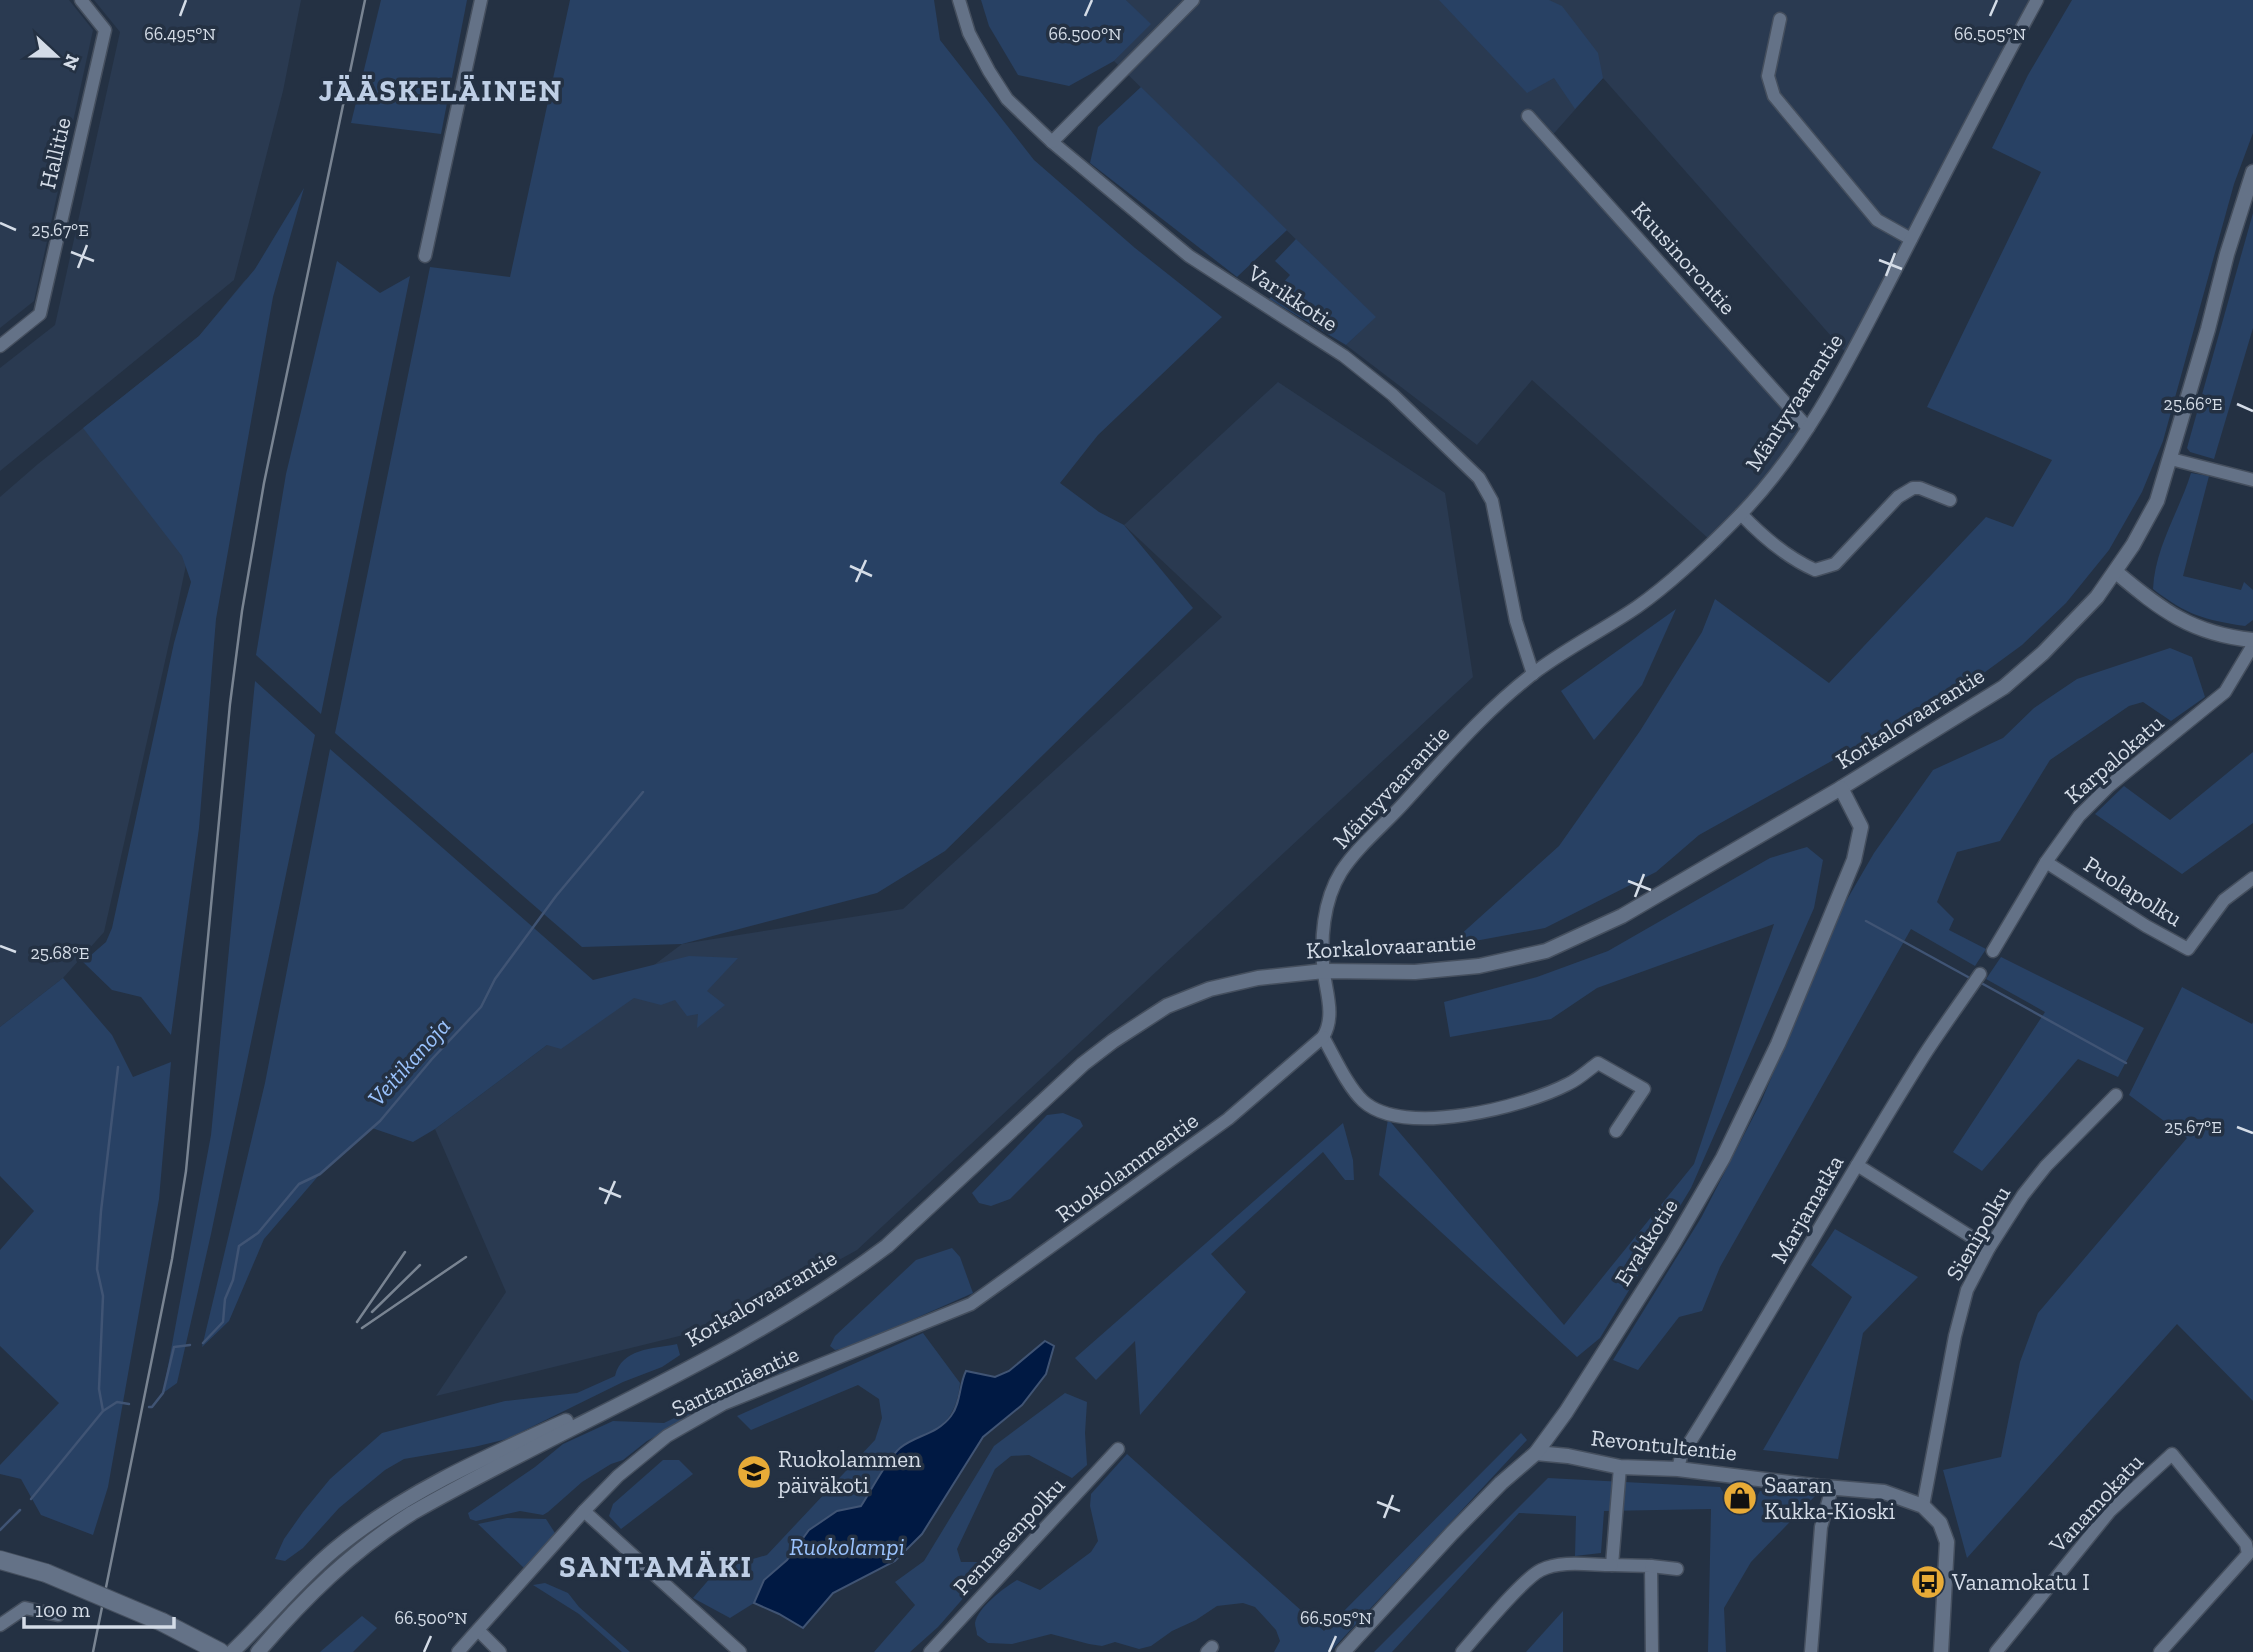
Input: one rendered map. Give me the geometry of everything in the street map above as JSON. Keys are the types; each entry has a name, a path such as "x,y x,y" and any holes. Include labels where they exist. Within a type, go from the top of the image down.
{"main road":[{"path":"0,1560 46,1573 162,1622 220,1652"}],"street":[{"name":"Hallitie","path":"0,346 40,314 105,30 81,0"},
{"path":"425,256 481,0"},
{"name":"Varikkotie","path":"959,0 969,33 1007,99 1052,142 1189,256 1344,356 1393,395 1479,478 1492,501 1516,621 1533,674"},
{"path":"1052,142 1193,0"},
{"name":"Mäntyvaarantie","path":"1324,1037 1328,1029 1329,999 1324,971 1323,938 1327,900 1342,871 1464,738 1533,674 1638,606 1688,566 1741,514 1780,468 1808,428 1855,348 1969,124 2037,0"},
{"path":"1780,19 1768,76 1774,96 1877,220 1911,239"},
{"name":"Kuusinorontie","path":"1528,116 1808,428"},
{"name":"Korkalovaarantie","path":"258,1652 342,1563 375,1536 454,1489 781,1319 854,1271 887,1246 1083,1064 1167,1006 1210,989 1258,978 1324,971 1415,972 1466,968 1546,951 1622,915 1841,788 2004,687 2043,653 2097,597 2116,572 2157,501 2253,172"},
{"path":"2171,459 2253,480"},
{"path":"1741,514 1754,528 1799,563 1815,570 1835,564 1898,497 1913,488 1920,488 1950,500"},
{"path":"2116,572 2165,613 2194,628 2253,643"},
{"name":"Karpalokatu","path":"1993,951 2046,862 2091,802 2225,692 2253,643"},
{"name":"Evakkotie","path":"1343,1652 1452,1533 1501,1483 1536,1453 1566,1412 1673,1244 1723,1158 1777,1044 1854,860 1861,827 1841,788"},
{"name":"Puolapolku","path":"2046,862 2146,926 2188,949 2224,900 2253,878"},
{"name":"Marjamatka","path":"1678,1469 1681,1457 1750,1349 1857,1165 1922,1059 1980,974"},
{"path":"1324,1037 1344,1074 1363,1101 1382,1111 1421,1119 1468,1115 1538,1097 1570,1083 1598,1062 1643,1089 1616,1131"},
{"name":"Ruokolammentie","path":"944,1315 971,1304 997,1287 1228,1119 1324,1037"},
{"name":"Sienipolku","path":"1923,1506 1966,1290 2023,1195 2046,1166 2116,1095"},
{"path":"1857,1165 1989,1248"},
{"name":"Santamäentie","path":"458,1652 584,1511 618,1476 667,1436 723,1404 944,1315"},
{"name":"Korkalovaarantie","path":"232,1652 332,1551 407,1498 504,1448 618,1397 635,1395"},
{"name":"Pennasenpolku","path":"930,1652 1118,1448"},
{"name":"Revontultentie","path":"1536,1453 1567,1456 1620,1467 1678,1469 1884,1492 1923,1506"},
{"name":"Vanamokatu","path":"1996,1652 2110,1511 2172,1454 2246,1544 2248,1554 2160,1652"},
{"path":"1612,1565 1620,1467"},
{"path":"1811,1652 1821,1527 1832,1488"},
{"path":"1923,1506 1940,1523 1947,1542 1941,1652"},
{"path":"584,1511 740,1652"},
{"path":"1462,1652 1527,1580 1540,1570 1556,1566 1612,1565 1677,1569"},
{"path":"1651,1566 1652,1652"},
{"path":"0,1625 25,1608 58,1615"},
{"path":"478,1630 500,1652"}],"shaded area":[{"path":"0,0 69,0 93,30 34,301 0,328"},
{"path":"94,0 301,0 283,91 234,280 0,471 0,368 55,325 120,32"},
{"path":"381,0 467,0 441,134 351,123"},
{"path":"570,0 934,0 940,40 1034,160 1135,248 1222,317 1098,435 1060,483 1099,512 1124,525 1193,608 945,851 877,893 682,944 582,947 335,733 430,267 510,277"},
{"path":"981,0 1126,0 1151,24 1114,61 1069,86 1018,75 989,26"},
{"path":"1126,0 2044,0 1854,362 1603,78 1549,139 1811,435 1719,548 1532,380 1477,445 1346,345 1375,317 1114,61 1150,24"},
{"path":"1439,0 1549,0 1562,6 1598,53 1603,78 1575,109 1554,78 1527,93"},
{"path":"2072,0 2253,0 2253,133 2234,184 2163,441 2142,492 2109,550 2066,603 2022,645 1966,686 1699,835 1656,872 1545,928 1448,946 1559,846 1640,731 1702,632 1715,599 1829,683 1986,517 2013,527 2052,460 1927,407 2041,172 1992,148 2028,75"},
{"path":"1141,87 1287,230 1237,277 1090,163 1098,127"},
{"path":"304,188 273,297 216,619 199,828 171,1035 141,997 112,990 83,962 106,942 112,928 174,643 191,582 182,556 83,428 199,336 255,269"},
{"path":"2253,213 2253,328 2214,459 2190,452 2187,448"},
{"path":"1296,239 1376,317 1346,345 1269,299 1290,275 1275,261"},
{"path":"337,261 380,293 410,276 321,714 256,655 286,474"},
{"path":"246,279 177,608 104,932 63,978 0,1027 0,497 199,336"},
{"path":"1278,382 1445,493 1473,677 857,1250 720,1326 436,1396 506,1292 435,1129 682,944 903,909 1222,617 1124,525"},
{"path":"2191,473 2209,476 2183,576 2241,590 2244,582 2253,590 2253,620 2245,626 2196,615 2153,589 2158,559"},
{"path":"1676,609 1642,685 1594,740 1561,691"},
{"path":"2170,648 2192,657 2205,697 2171,721 2143,702 2129,706 2050,760 2000,841 1957,852 1937,902 1954,919 1949,930 1986,949 1975,966 1911,929 1720,1267 1702,1311 1679,1317 1638,1370 1613,1360 1701,1218 1761,1102 1845,903 1874,853 1933,770 2003,738 2034,708 2077,679"},
{"path":"255,681 315,735 211,1234 177,1383 163,1393 211,1135"},
{"path":"330,749 593,980 689,956 738,958 707,991 725,1005 697,1028 698,1014 687,1016 675,1000 661,1005 634,998 561,1049 547,1045 435,1129 413,1142 372,1128 320,1174 264,1239 229,1321 202,1347 265,1083"},
{"path":"2253,752 2253,823 2182,874 2095,814 2124,786 2170,820"},
{"path":"1807,847 1823,860 1814,908 1691,1188 1600,1338 1577,1357 1379,1175 1388,1119 1564,1325 1694,1164 1774,924 1597,988 1551,1019 1450,1037 1444,1002 1537,977 1608,951 1770,858"},
{"path":"2001,957 2144,1028 2118,1077 2078,1059 1982,1171 1953,1152 2045,1012 1986,979"},
{"path":"63,978 112,1035 133,1077 171,1062 159,1199 108,1487 93,1535 41,1515 21,1479 0,1474 0,1465 59,1403 0,1346 0,1250 34,1211 0,1176 0,1027"},
{"path":"2182,987 2252,1024 2253,1022 2253,1401 2177,1324 1967,1558 1943,1470 2001,1457 2020,1362 2038,1313 2187,1138 2129,1095"},
{"path":"1063,1113 1080,1120 1083,1126 1010,1199 991,1206 979,1203 972,1193 1047,1115"},
{"path":"1343,1123 1353,1160 1354,1180 1345,1180 1323,1152 1211,1254 1246,1292 1140,1415 1135,1341 1096,1380 1075,1358"},
{"path":"1835,1229 1918,1277 1863,1333 1838,1459 1763,1450 1852,1297 1811,1265"},
{"path":"952,1248 960,1257 973,1293 848,1348 835,1350 830,1346 835,1336 916,1260"},
{"path":"923,1333 960,1383 957,1400 946,1421 934,1432 904,1445 895,1452 861,1506 837,1511 809,1530 787,1560 764,1580 754,1603 730,1618 693,1598 718,1569 767,1555 875,1440 882,1418 879,1399 858,1385 751,1430 737,1416"},
{"path":"677,1344 680,1355 662,1367 623,1382 507,1439 404,1459 385,1470 339,1508 303,1548 285,1561 275,1559 284,1539 330,1479 382,1433 505,1401 577,1393 615,1376 624,1360 639,1351"},
{"path":"779,1367 791,1367 790,1371 702,1411 647,1441 623,1460 611,1464 582,1482 543,1515 520,1511 476,1521 470,1519 468,1513 535,1467 563,1444 613,1421 664,1423"},
{"path":"1065,1393 1087,1402 1087,1465 1072,1478 1029,1455 1011,1456 995,1469 957,1549 961,1562 995,1562 938,1627 910,1652 874,1652 915,1605 895,1582 924,1561 994,1446"},
{"path":"1521,1433 1527,1440 1330,1652 1274,1652 1280,1641 1276,1630 1255,1607 1243,1603 1217,1606 1151,1646 1139,1649 1115,1642 1102,1646 1089,1644 1051,1634 1012,1644 988,1643 977,1635 977,1617 986,1604 1006,1587 1017,1580 1040,1590 1091,1552 1098,1541 1090,1506 1091,1494 1127,1454 1324,1631"},
{"path":"663,1460 679,1460 693,1474 621,1529 609,1516 613,1504"},
{"path":"1548,1478 1720,1487 1732,1507 1750,1509 1760,1491 1816,1495 1751,1562 1724,1608 1726,1652 1708,1652 1711,1509 1604,1511 1601,1553 1575,1556 1576,1516 1519,1513 1392,1652 1374,1652"},
{"path":"507,1518 546,1519 555,1533 525,1569 478,1524"},
{"path":"545,1583 568,1593 579,1607 630,1652 622,1652 579,1614 533,1585"},
{"path":"1563,1611 1563,1652 1526,1652"},
{"path":"362,1616 377,1628 353,1652 320,1652"}],"water":[{"name":"Ruokolampi","path":"1045,1341 1054,1346 1046,1374 1022,1405 983,1437 922,1534 895,1561 833,1593 803,1628 754,1603 764,1580 787,1560 809,1530 837,1511 861,1506 900,1448 933,1431 951,1416 957,1405 966,1371 995,1377 1009,1371"}],"waterway":[{"name":"Veitikanoja","path":"203,1343 223,1322 225,1299 233,1280 239,1246 258,1233 299,1184 320,1174 380,1121 432,1059 481,1007 495,979 556,896 643,792"},
{"path":"1866,921 1968,977"},
{"path":"1983,984 2126,1063"},
{"path":"103,1411 99,1389 103,1296 97,1269 118,1067"},
{"name":"Veitikanoja","path":"149,1407 152,1407 163,1393 174,1347 190,1345"},
{"name":"Veitikanoja","path":"31,1499 103,1411 117,1402 129,1404"},
{"name":"Veitikanoja","path":"0,1530 20,1510"}],"railway":[{"path":"93,1652 172,1259 186,1171 230,704 242,611 264,483 365,0"},
{"path":"357,1322 405,1252"},
{"path":"362,1328 466,1257"},
{"path":"372,1312 420,1265"}],"place":[{"name":"Ruokolammen päiväkoti","path":"754,1472"},
{"name":"Saaran Kukka-Kioski","path":"1740,1498"},
{"name":"Vanamokatu I","path":"1928,1582"}],"district":[{"name":"JÄÄSKELÄINEN","path":"441,91"},
{"name":"SANTAMÄKI","path":"656,1567"}]}
